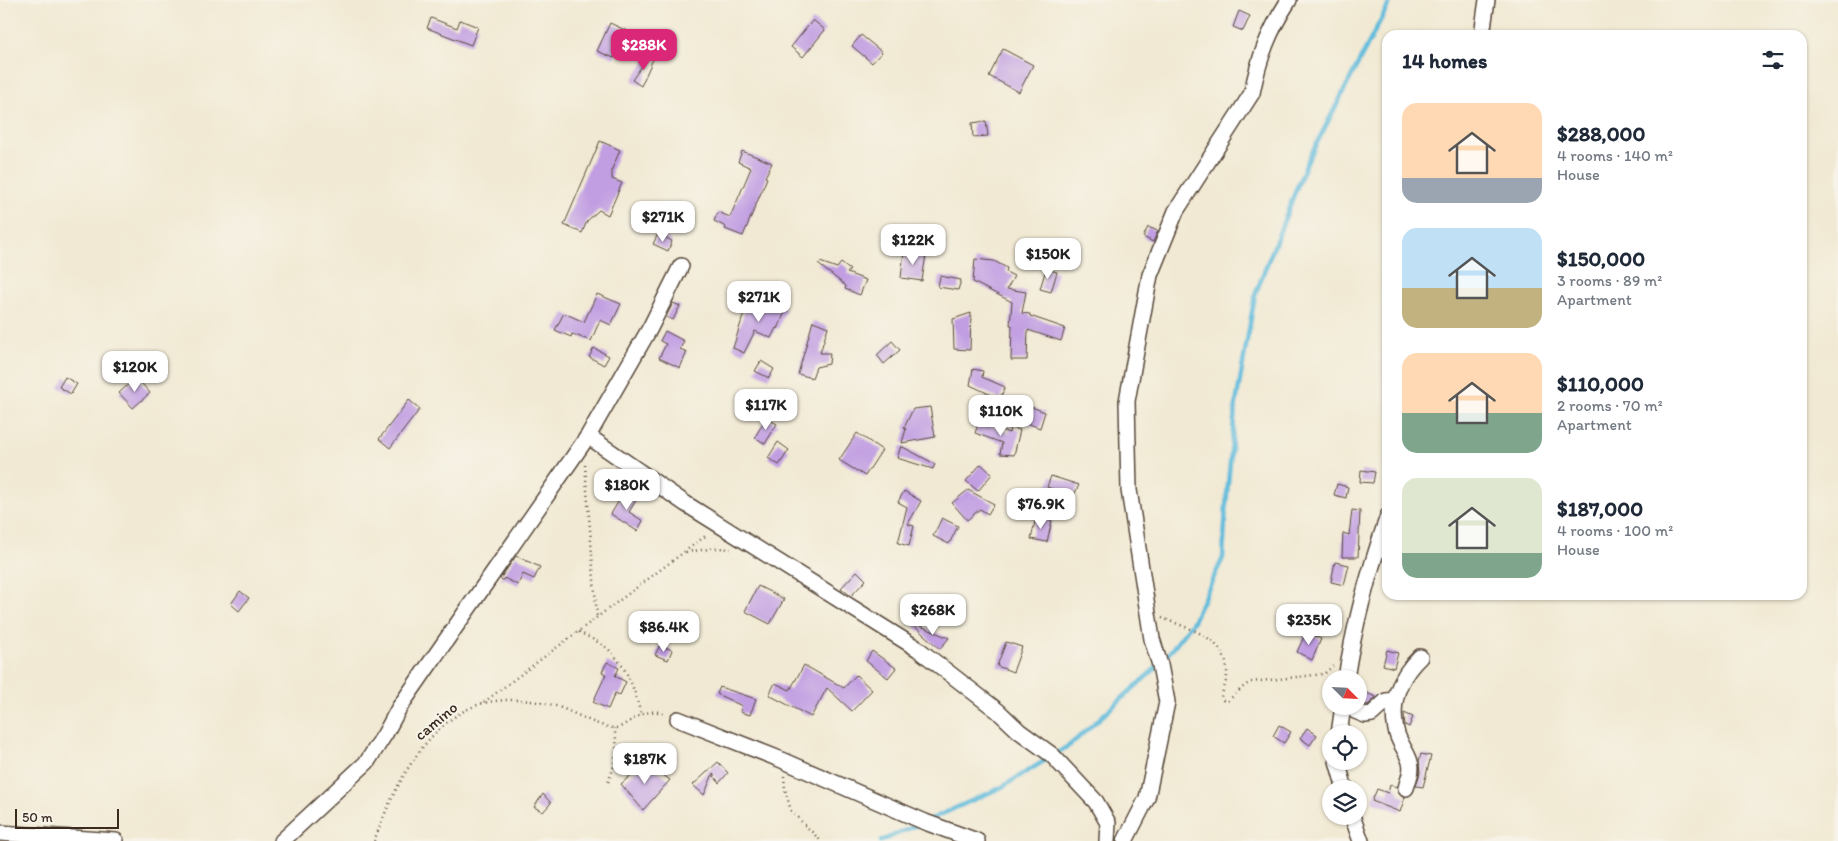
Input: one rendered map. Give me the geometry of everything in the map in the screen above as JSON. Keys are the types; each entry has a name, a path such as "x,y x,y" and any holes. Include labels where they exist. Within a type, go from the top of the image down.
{"street":[{"path":"1125,841 1147,798 1166,702 1160,664 1152,639 1129,490 1127,401 1150,275 1176,210 1224,133 1239,116 1252,93 1256,71 1272,26 1289,0"},
{"path":"1483,30 1487,0"},
{"path":"282,841 367,762 399,708 586,439 650,328 681,266"},
{"path":"586,439 918,649 998,711 1019,731 1052,755 1096,802 1108,823 1107,841"},
{"path":"1347,670 1351,646 1382,532"},
{"path":"1406,788 1411,771 1410,762 1396,731 1394,700 1400,683 1420,657"},
{"path":"1368,715 1372,714 1386,701 1394,700"},
{"path":"678,719 782,760 916,818 977,841"},
{"path":"1355,825 1361,841"},
{"path":"0,832 116,841"}],"path":[{"path":"586,439 597,618"},
{"path":"483,703 720,525"},
{"path":"685,552 717,548 732,549"},
{"path":"1148,612 1211,638 1219,648 1225,662 1227,675 1221,697 1227,701 1250,682 1324,674 1338,662 1351,646"},
{"path":"579,632 606,648 623,667 635,690 641,716"},
{"name":"camino","path":"374,841 387,804 418,752 429,739 455,717 470,708 483,703 522,700 550,704 614,728"},
{"path":"608,782 616,764 618,752 614,728 618,728 653,710 678,719"},
{"path":"782,760 785,789 791,811 821,841"}],"building":[{"path":"1239,11 1250,16 1243,31 1233,27"},
{"path":"431,18 457,28 460,20 478,27 471,45 427,28"},
{"path":"813,20 825,30 803,57 791,47"},
{"path":"610,23 627,31 614,58 597,51"},
{"path":"861,35 882,52 872,63 852,46"},
{"path":"1003,49 1033,65 1019,92 989,76"},
{"path":"651,53 655,55 641,86 632,80"},
{"path":"986,121 988,136 973,137 972,123"},
{"path":"600,141 620,150 612,169 612,179 622,183 608,215 599,210 587,221 582,233 564,225"},
{"path":"742,151 772,163 743,236 725,229 726,227 714,221 718,212 730,217 751,168 738,162"},
{"path":"1148,227 1158,231 1153,242 1143,237"},
{"path":"658,234 672,241 668,251 653,244"},
{"path":"904,251 926,254 922,281 901,278"},
{"path":"975,259 994,261 1007,268 1006,272 1014,276 1007,289 1026,292 1022,313 1030,314 1030,316 1065,328 1061,341 1028,330 1027,360 1011,360 1012,325 1010,325 1012,302 973,282"},
{"path":"820,262 837,268 841,263 850,270 847,273 866,280 860,295 845,289 846,286 818,264"},
{"path":"1046,269 1057,272 1051,292 1040,289"},
{"path":"940,276 961,280 958,290 938,287"},
{"path":"597,294 621,304 611,325 600,320 591,341 572,334 571,337 555,330 564,313 584,322"},
{"path":"756,298 786,309 778,329 776,328 771,338 755,331 744,353 733,348 745,310 752,310"},
{"path":"673,303 680,306 673,320 666,317"},
{"path":"971,313 970,350 954,349 953,319"},
{"path":"813,321 828,327 820,353 830,353 829,364 816,367 812,378 798,374"},
{"path":"665,331 684,341 680,349 687,352 680,368 659,358 666,344 660,341"},
{"path":"892,341 900,350 884,364 877,355"},
{"path":"594,348 609,356 604,365 589,357"},
{"path":"761,361 774,369 769,378 755,371"},
{"path":"973,369 983,371 982,377 1005,387 1000,399 970,385"},
{"path":"65,377 77,384 71,394 59,387"},
{"path":"136,377 150,393 133,408 119,393"},
{"path":"409,400 420,409 390,448 379,439"},
{"path":"1026,405 1045,412 1040,428 1021,421"},
{"path":"930,407 935,437 902,443 906,429 904,428 913,409"},
{"path":"766,418 777,424 765,444 755,437"},
{"path":"979,422 1009,433 1010,427 1020,430 1014,455 1000,454 1002,443 975,433"},
{"path":"857,433 882,450 865,476 839,460"},
{"path":"778,442 789,450 779,465 768,458"},
{"path":"901,446 935,464 933,469 897,458"},
{"path":"981,464 992,474 978,491 966,481"},
{"path":"1361,470 1375,472 1373,483 1360,482"},
{"path":"1051,476 1079,485 1073,497 1047,487"},
{"path":"1337,484 1348,487 1346,498 1334,495"},
{"path":"626,489 638,497 629,512 643,521 637,531 611,514"},
{"path":"968,490 994,504 988,514 980,509 967,520 952,503"},
{"path":"904,491 921,501 908,524 914,526 909,546 898,543 907,507 898,502"},
{"path":"1352,510 1360,511 1358,557 1342,557 1343,533 1349,535"},
{"path":"1036,517 1052,521 1047,542 1031,539"},
{"path":"942,518 958,526 949,544 933,536"},
{"path":"516,556 540,567 534,579 523,574 518,585 504,578 503,580 500,579"},
{"path":"1335,562 1349,565 1344,585 1331,582"},
{"path":"857,571 866,580 851,596 841,588"},
{"path":"758,586 784,599 770,624 745,611"},
{"path":"240,591 249,598 239,611 231,604"},
{"path":"915,624 949,638 940,649 914,626"},
{"path":"1306,632 1321,639 1312,660 1297,652"},
{"path":"1006,642 1022,647 1013,672 997,666"},
{"path":"660,645 672,650 668,660 655,655"},
{"path":"1387,650 1398,653 1394,668 1383,665"},
{"path":"872,651 896,668 888,678 866,661"},
{"path":"607,662 619,668 615,676 626,682 620,695 615,693 608,709 593,702 606,674 602,672"},
{"path":"804,665 844,688 856,675 872,690 852,711 827,688 811,717 769,695 775,683 790,690"},
{"path":"720,687 756,699 750,715 740,712 742,706 717,694"},
{"path":"1368,694 1376,697 1368,705"},
{"path":"1404,713 1413,717 1409,727 1405,725"},
{"path":"1279,725 1291,732 1284,743 1273,736"},
{"path":"1307,728 1317,735 1310,745 1300,738"},
{"path":"1421,754 1431,756 1423,787 1416,786 1420,773 1419,761"},
{"path":"646,762 670,780 643,810 621,784"},
{"path":"718,762 728,773 719,783 713,774 704,795 693,785"},
{"path":"1390,785 1397,787 1399,794 1405,797 1400,812 1372,801 1377,789 1388,793"},
{"path":"543,794 551,803 543,812 534,807"}],"waterway":[{"path":"1162,662 1192,623 1223,558 1235,409 1255,295 1306,164 1391,0"},
{"path":"931,819 1002,787 1070,745 1157,667"},
{"path":"881,841 919,824"}]}
